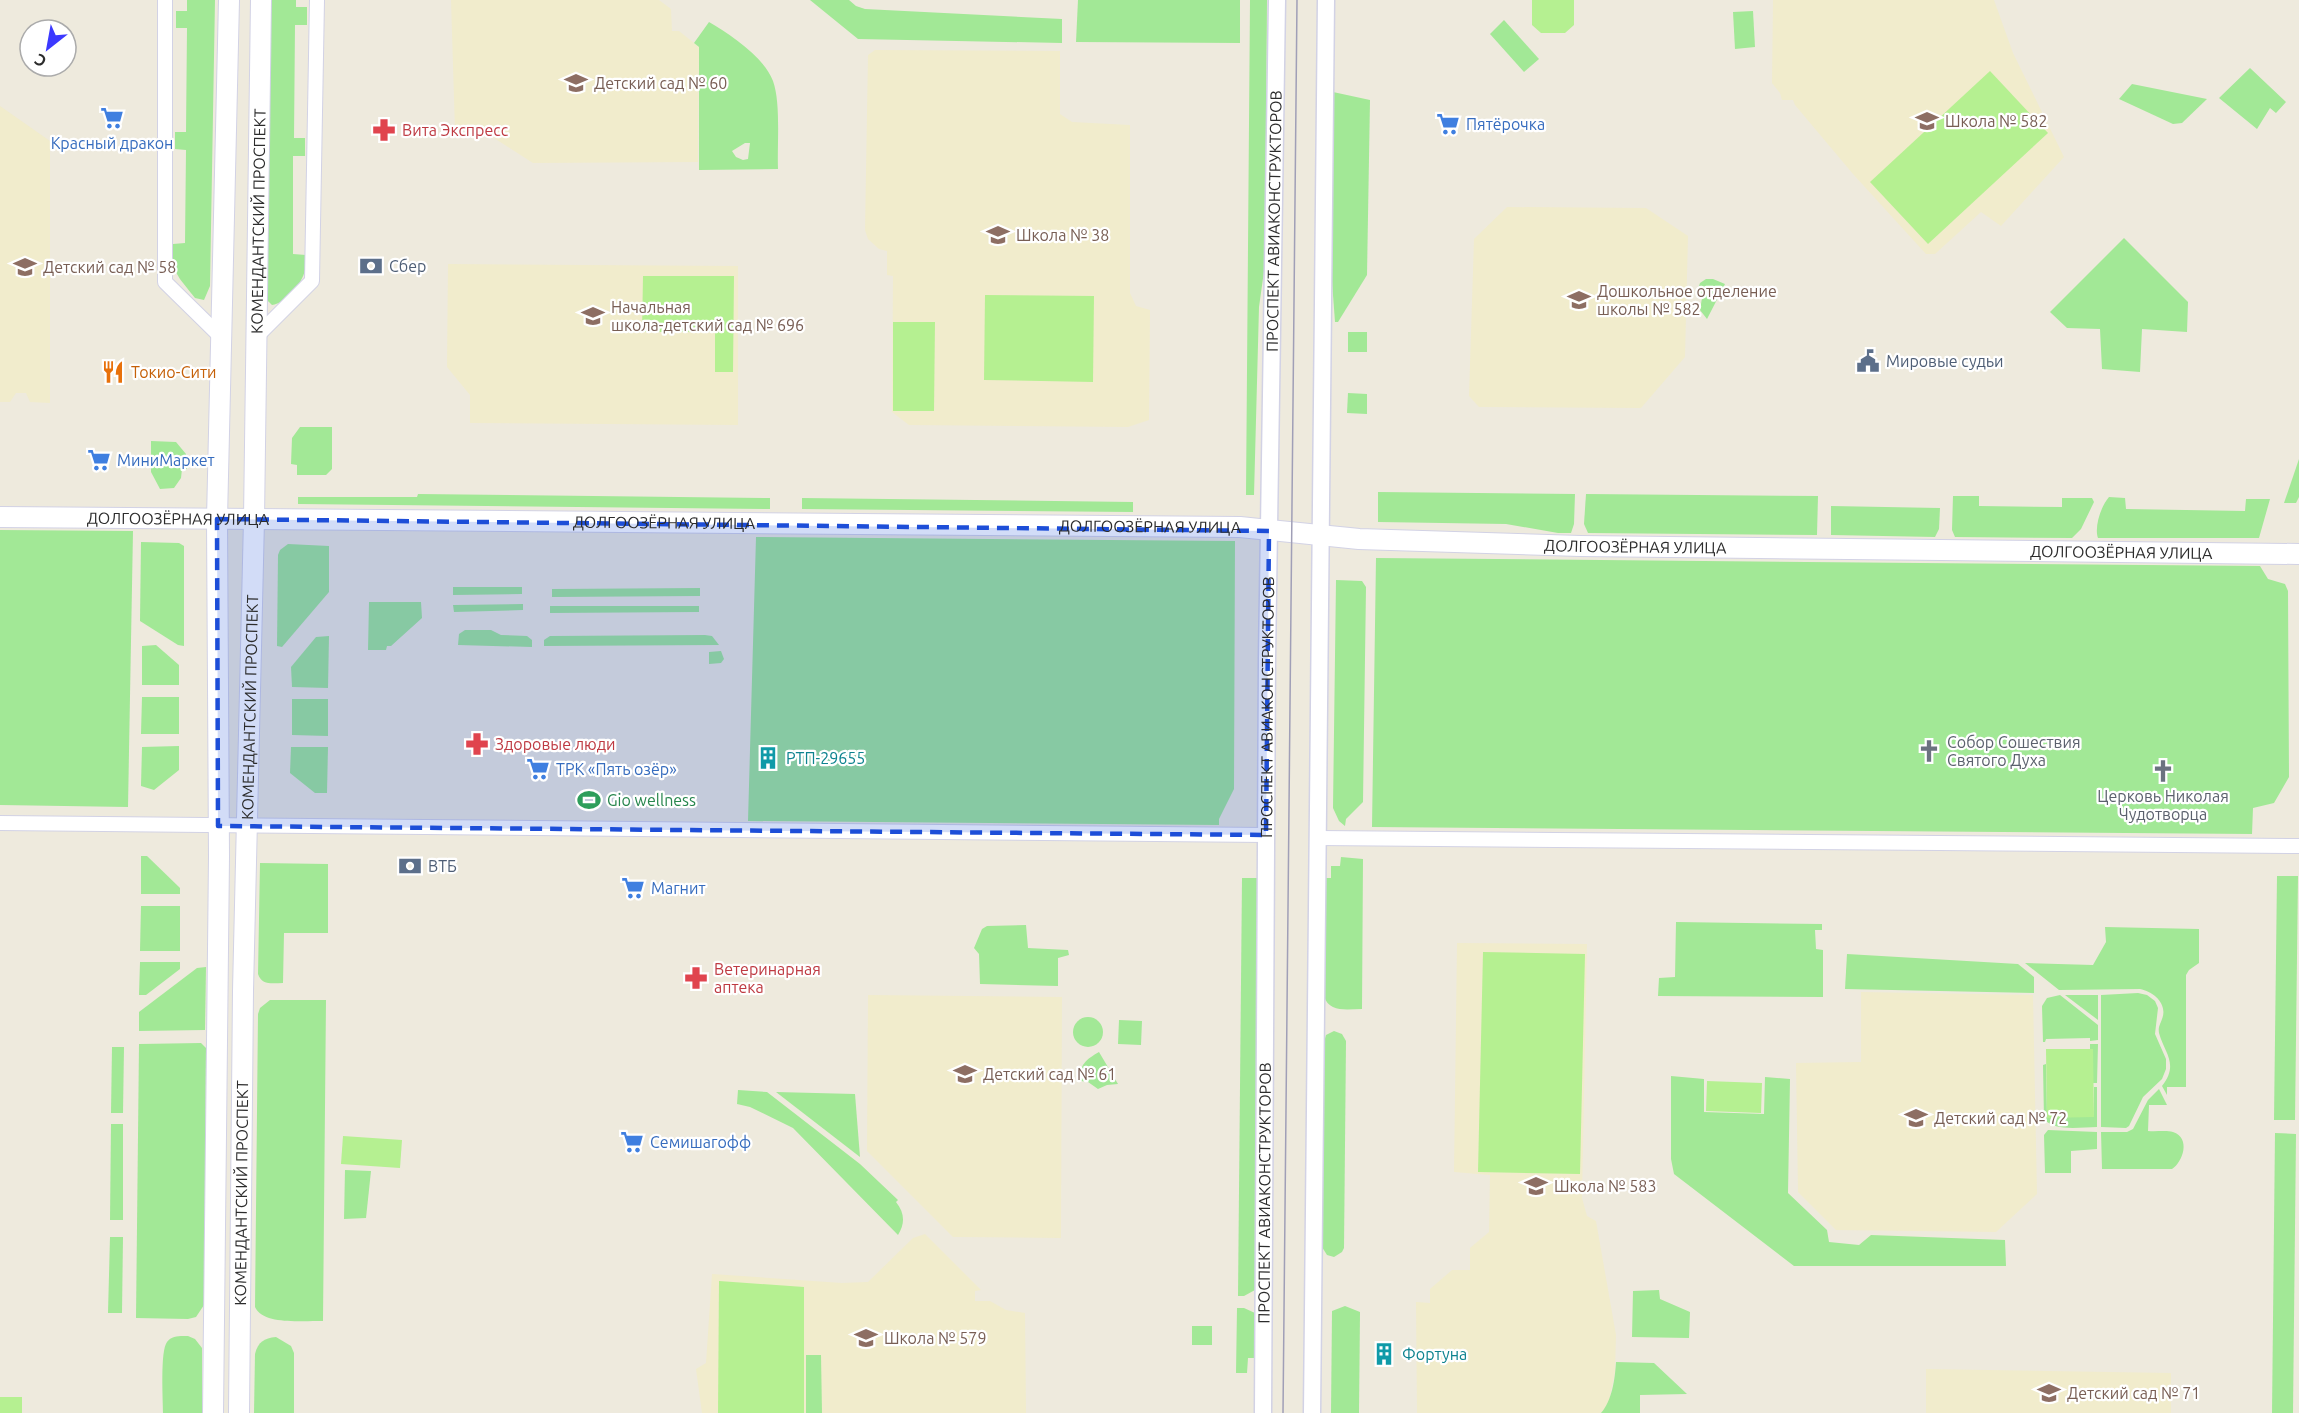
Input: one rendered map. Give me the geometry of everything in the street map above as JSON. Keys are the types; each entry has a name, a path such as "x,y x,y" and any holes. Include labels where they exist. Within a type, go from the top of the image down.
{"main road":[{"name":"КОМЕНДАНТСКИЙ ПРОСПЕКТ","path":"213,1413 218,826 217,519 229,0"},
{"name":"КОМЕНДАНТСКИЙ ПРОСПЕКТ","path":"239,1413 243,991 254,519 261,0"},
{"name":"ДОЛГООЗЁРНАЯ УЛИЦА","path":"0,517 1216,527 1321,536 1580,546 2299,554"}],"street":[{"path":"165,0 165,282 221,337"},
{"path":"256,337 312,281 317,0"},
{"name":"ПРОСПЕКТ АВИАКОНСТРУКТОРОВ","path":"1263,1413 1269,531 1277,0"},
{"path":"1312,1413 1326,0"},
{"path":"0,823 1266,835"},
{"path":"1318,838 2299,846"}],"highlighted area":[{"path":"217,519 1269,531 1266,835 218,826"}],"shaded area":[{"name":"Детский сад № 60","path":"451,0 659,0 671,9 672,31 679,31 699,47 698,162 533,163 483,131 455,131"},
{"name":"Школа № 582","path":"1773,0 1994,0 2013,53 2064,157 2001,226 1981,212 1935,254 1926,254 1853,174 1793,100 1782,100 1780,93 1772,83"},
{"name":"Школа № 38","path":"875,50 1060,51 1060,114 1072,122 1130,125 1130,293 1136,306 1150,310 1149,420 1128,427 909,425 892,412 893,276 887,275 887,251 879,249 868,239 865,230 868,55"},
{"name":"Детский сад № 58","path":"0,106 50,141 50,403 30,402 26,393 16,393 10,402 0,402"},
{"name":"Дошкольное отделение школы № 582","path":"1507,207 1646,208 1688,236 1685,357 1641,408 1479,407 1469,396 1474,239"},
{"name":"Начальная школа-детский сад № 696","path":"448,264 738,266 738,425 470,423 470,395 447,367"},
{"name":"Школа № 583","path":"1457,943 1587,944 1582,1198 1587,1216 1596,1221 1616,1335 1615,1372 1608,1406 1601,1413 1417,1413 1416,1302 1430,1303 1430,1289 1452,1270 1470,1270 1470,1248 1489,1232 1490,1175 1454,1172"},
{"name":"Детский сад № 72","path":"1861,992 2033,995 2037,1194 1996,1232 1836,1230 1798,1192 1796,1063 1861,1062"},
{"name":"Детский сад № 61","path":"868,995 1062,997 1061,1238 953,1237 867,1151"},
{"name":"Школа № 579","path":"925,1234 981,1290 975,1291 975,1301 990,1301 1006,1310 1025,1313 1026,1413 702,1413 696,1369 706,1363 712,1274 842,1283 868,1282 913,1238"},
{"name":"Детский сад № 71","path":"1926,1369 2171,1373 2171,1413 1926,1413"}],"green space":[{"path":"187,0 215,0 210,286 204,300 195,298 180,279 173,262 173,244 185,243 186,150 175,149 175,132 186,132 187,28 176,28 176,11 187,11"},
{"path":"267,0 296,0 296,7 307,7 307,25 295,25 294,138 305,138 305,156 293,156 293,254 306,255 306,266 301,281 293,292 283,301 272,305 266,299"},
{"path":"810,0 849,0 865,9 1062,19 1062,43 858,39"},
{"path":"1078,0 1240,0 1240,43 1076,42"},
{"path":"1250,0 1267,0 1265,264 1259,307 1254,495 1246,495"},
{"path":"1532,0 1574,0 1574,25 1565,33 1541,33 1532,25"},
{"path":"1753,11 1755,47 1735,49 1733,12"},
{"path":"1504,20 1539,59 1524,72 1490,34"},
{"path":"709,22 746,47 769,72 777,101 778,169 699,170 699,47 694,43","holes":["745,143 750,143 748,159 743,160 736,157 732,151"]},
{"path":"2250,68 2286,102 2276,113 2270,108 2257,129 2219,98"},
{"path":"1990,71 2048,133 1928,244 1870,182"},
{"path":"2132,84 2207,99 2182,123 2173,124 2119,99"},
{"path":"1333,92 1370,100 1367,275 1338,322 1335,322 1331,268"},
{"path":"2124,238 2188,302 2187,332 2142,329 2140,372 2102,369 2100,329 2067,328 2050,312"},
{"path":"643,276 734,276 733,372 715,372 715,332 642,332"},
{"path":"1706,279 1725,284 1707,319 1700,310 1702,298 1698,289 1700,283"},
{"path":"985,295 1094,296 1093,382 984,380"},
{"path":"893,322 935,322 934,411 893,411"},
{"path":"1348,332 1367,332 1367,352 1348,352"},
{"path":"1348,393 1367,394 1367,414 1347,413"},
{"path":"300,427 332,427 332,469 326,475 297,475 297,465 291,464 292,438"},
{"path":"151,441 176,442 186,454 187,469 182,469 181,478 174,488 160,489 151,472"},
{"path":"2299,459 2299,497 2296,503 2284,503"},
{"path":"1378,492 1575,494 1574,524 1571,533 1558,533 1506,524 1378,522"},
{"path":"418,494 770,498 770,509 298,504 298,497 417,497"},
{"path":"1586,494 1818,496 1817,535 1588,533 1584,524"},
{"path":"1953,496 1979,496 1979,506 2062,507 2062,498 2092,498 2094,502 2081,529 2072,538 1955,537 1952,530"},
{"path":"2109,497 2125,498 2126,509 2245,511 2246,499 2270,499 2259,538 2098,538 2099,517"},
{"path":"802,498 1133,502 1133,512 802,509"},
{"path":"1831,506 1940,508 1939,529 1935,537 1831,535"},
{"path":"0,530 133,531 128,807 0,805"},
{"path":"756,537 1235,541 1234,789 1219,819 1219,825 748,821"},
{"path":"141,542 179,543 184,546 184,646 178,645 140,621"},
{"path":"288,544 329,546 329,592 282,647 277,646 278,555 280,550"},
{"path":"1376,558 2260,566 2268,579 2285,584 2288,591 2289,777 2274,803 2253,808 2252,834 1372,827"},
{"path":"1336,580 1362,581 1366,587 1363,802 1346,819 1345,826 1339,821 1333,808"},
{"path":"453,587 522,587 522,594 453,595"},
{"path":"700,588 700,596 552,597 552,589"},
{"path":"369,602 421,602 422,618 391,646 387,646 386,650 368,650"},
{"path":"523,604 523,610 454,612 453,605"},
{"path":"550,606 699,606 699,612 550,613"},
{"path":"465,630 491,630 501,635 527,636 532,640 532,647 458,645 459,634"},
{"path":"329,636 328,688 292,687 291,667 316,637"},
{"path":"550,636 712,636 719,645 544,646 544,640"},
{"path":"156,645 179,665 179,685 142,685 142,646"},
{"path":"721,651 724,659 721,663 709,664 709,652"},
{"path":"142,697 179,697 179,734 141,734"},
{"path":"292,699 328,699 328,736 292,735"},
{"path":"179,746 179,770 154,790 141,786 142,747"},
{"path":"291,747 328,747 327,793 315,793 290,773"},
{"path":"141,856 147,856 180,888 180,894 141,894"},
{"path":"1341,857 1363,859 1362,1009 1334,1008 1324,996 1325,878 1331,878 1331,866 1340,866"},
{"path":"260,863 328,864 328,933 284,933 283,983 265,982 258,974"},
{"path":"2277,876 2298,876 2295,1120 2274,1120"},
{"path":"1242,878 1258,878 1255,1290 1244,1296 1238,1296"},
{"path":"141,906 180,906 180,951 140,951"},
{"path":"1676,922 1822,924 1822,930 1815,930 1816,949 1823,950 1823,997 1658,996 1659,978 1675,977"},
{"path":"1026,925 1028,948 1068,950 1069,955 1058,958 1058,986 980,984 979,954 974,948 982,929 987,926"},
{"path":"2105,927 2199,929 2199,963 2186,975 2186,1087 2167,1087 2167,1095 2162,1086 2170,1071 2170,1065 2159,1033 2163,1008 2155,996 2140,989 2059,990 2025,963 2093,965 2106,942"},
{"path":"1483,952 1585,954 1580,1174 1478,1172"},
{"path":"1847,954 2018,964 2034,977 2034,993 1845,989"},
{"path":"140,962 180,962 180,969 146,995 139,995"},
{"path":"206,967 205,1030 139,1031 139,1012 197,968"},
{"path":"2138,993 2147,995 2155,1001 2158,1008 2155,1034 2166,1059 2166,1069 2162,1079 2143,1097 2129,1126 2126,1128 2101,1127 2101,995"},
{"path":"2060,995 2098,1025 2098,1040 2090,1041 2090,1038 2046,1039 2043,1042 2042,1006 2047,998"},
{"path":"2065,995 2098,995 2098,1020"},
{"path":"270,1000 326,1000 323,1321 275,1320 260,1313 255,1307 258,1014 260,1008"},
{"path":"1088,1017 1099,1021 1103,1032 1099,1043 1088,1047 1077,1043 1073,1032 1077,1021"},
{"path":"1119,1020 1142,1021 1141,1045 1118,1044"},
{"path":"1334,1031 1342,1034 1346,1041 1344,1248 1334,1257 1327,1255 1322,1247 1324,1042 1326,1035"},
{"path":"201,1043 206,1048 204,1305 196,1317 188,1319 136,1318 139,1044"},
{"path":"2090,1044 2098,1044 2097,1083 2093,1083 2093,1049 2090,1049"},
{"path":"112,1047 124,1047 123,1113 111,1113"},
{"path":"2046,1049 2093,1049 2094,1117 2047,1118"},
{"path":"1099,1052 1118,1084 1098,1089 1088,1082 1081,1081 1080,1075 1084,1063"},
{"path":"2046,1064 2047,1117 2094,1117 2094,1087 2097,1087 2097,1127 2061,1127 2044,1119 2043,1065"},
{"path":"1671,1076 1704,1079 1704,1112 1764,1114 1765,1077 1790,1079 1788,1193 1827,1230 1829,1242 1859,1245 1871,1235 2005,1240 2006,1266 1794,1266 1674,1174 1671,1159"},
{"path":"1707,1081 1762,1083 1761,1113 1706,1111"},
{"path":"2159,1089 2167,1105 2149,1105 2148,1131 2170,1131 2179,1135 2182,1139 2183,1150 2176,1166 2172,1169 2102,1169 2101,1132 2127,1132 2133,1129 2148,1100"},
{"path":"738,1090 767,1092 860,1164 898,1200 896,1202 903,1218 898,1235 793,1128 750,1107 737,1104"},
{"path":"776,1092 855,1094 860,1157"},
{"path":"111,1124 123,1124 123,1220 110,1220"},
{"path":"2048,1130 2097,1132 2097,1149 2071,1151 2071,1173 2045,1173 2044,1135"},
{"path":"2275,1133 2296,1134 2293,1413 2272,1413"},
{"path":"343,1136 402,1140 400,1168 341,1164"},
{"path":"345,1170 371,1171 366,1218 344,1219"},
{"path":"110,1237 123,1237 122,1313 108,1313"},
{"path":"719,1281 804,1287 804,1413 718,1413"},
{"path":"1659,1290 1660,1299 1690,1312 1689,1338 1632,1337 1633,1291"},
{"path":"1345,1306 1360,1312 1359,1413 1331,1413 1332,1311"},
{"path":"1237,1308 1244,1308 1255,1313 1255,1358 1248,1358 1247,1373 1236,1373"},
{"path":"1192,1326 1212,1326 1212,1345 1192,1345"},
{"path":"188,1336 195,1339 202,1348 202,1413 163,1413 165,1347 171,1338"},
{"path":"276,1337 291,1346 294,1353 294,1413 254,1413 255,1354 262,1341"},
{"path":"806,1355 821,1355 822,1413 806,1413"},
{"path":"1616,1362 1654,1363 1687,1394 1640,1395 1640,1413 1601,1413 1610,1396"},
{"path":"0,1397 22,1397 22,1413 0,1413"}],"tram line":[{"path":"1283,1413 1297,0"}],"place":[{"name":"Детский сад № 60","path":"576,83"},
{"name":"Красный дракон","path":"112,118"},
{"name":"Школа № 582","path":"1927,121"},
{"name":"Пятёрочка","path":"1448,124"},
{"name":"Вита Экспресс","path":"384,130"},
{"name":"Школа № 38","path":"998,235"},
{"name":"Сбер","path":"371,266"},
{"name":"Детский сад № 58","path":"25,267"},
{"name":"Дошкольное отделение школы № 582","path":"1579,300"},
{"name":"Начальная школа-детский сад № 696","path":"593,316"},
{"name":"Мировые судьи","path":"1868,361"},
{"name":"Токио-Сити","path":"113,372"},
{"name":"МиниМаркет","path":"99,460"},
{"name":"Здоровые люди","path":"477,744"},
{"name":"Собор Сошествия Святого Духа","path":"1929,751"},
{"name":"РТП-29655","path":"768,758"},
{"name":"ТРК «Пять озёр»","path":"538,769"},
{"name":"Церковь Николая Чудотворца","path":"2163,771"},
{"name":"Gio wellness","path":"589,800"},
{"name":"ВТБ","path":"410,866"},
{"name":"Магнит","path":"633,888"},
{"name":"Ветеринарная аптека","path":"696,978"},
{"name":"Детский сад № 61","path":"965,1074"},
{"name":"Детский сад № 72","path":"1916,1118"},
{"name":"Семишагофф","path":"632,1142"},
{"name":"Школа № 583","path":"1536,1186"},
{"name":"Школа № 579","path":"866,1338"},
{"name":"Фортуна","path":"1384,1354"},
{"name":"Детский сад № 71","path":"2049,1393"}]}
